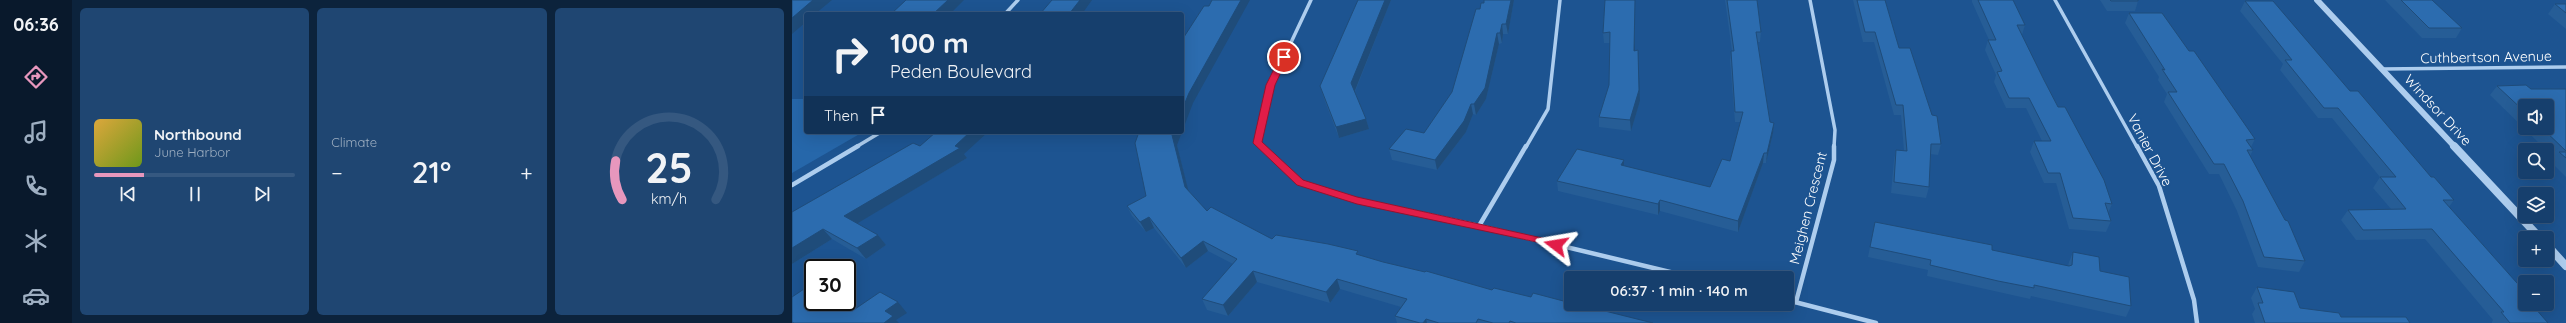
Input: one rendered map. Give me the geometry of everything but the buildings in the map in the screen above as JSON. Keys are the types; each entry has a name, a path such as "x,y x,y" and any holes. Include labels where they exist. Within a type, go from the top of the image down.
{"street":[{"path":"1007,12 1018,0"},
{"path":"1311,0 1271,85 1257,143 1300,183 1357,200 1479,226 1666,271"},
{"path":"1479,226 1548,109 1560,0"},
{"name":"Meighen Crescent","path":"1796,302 1834,160 1835,130 1810,0"},
{"name":"Vanier Drive","path":"2055,0 2159,186 2194,300 2197,323"},
{"name":"Windsor Drive","path":"2318,0 2533,231"},
{"name":"Cuthbertson Avenue","path":"2382,69 2566,67"},
{"path":"792,185 878,134"},
{"path":"2554,253 2566,266"},
{"path":"1796,302 1876,323"}],"shaded area":[{"path":"792,99 804,99 804,134 860,134 792,173"}],"route":[{"path":"1284,57 1271,85 1257,143 1300,183 1357,200 1479,226 1556,245"}]}
